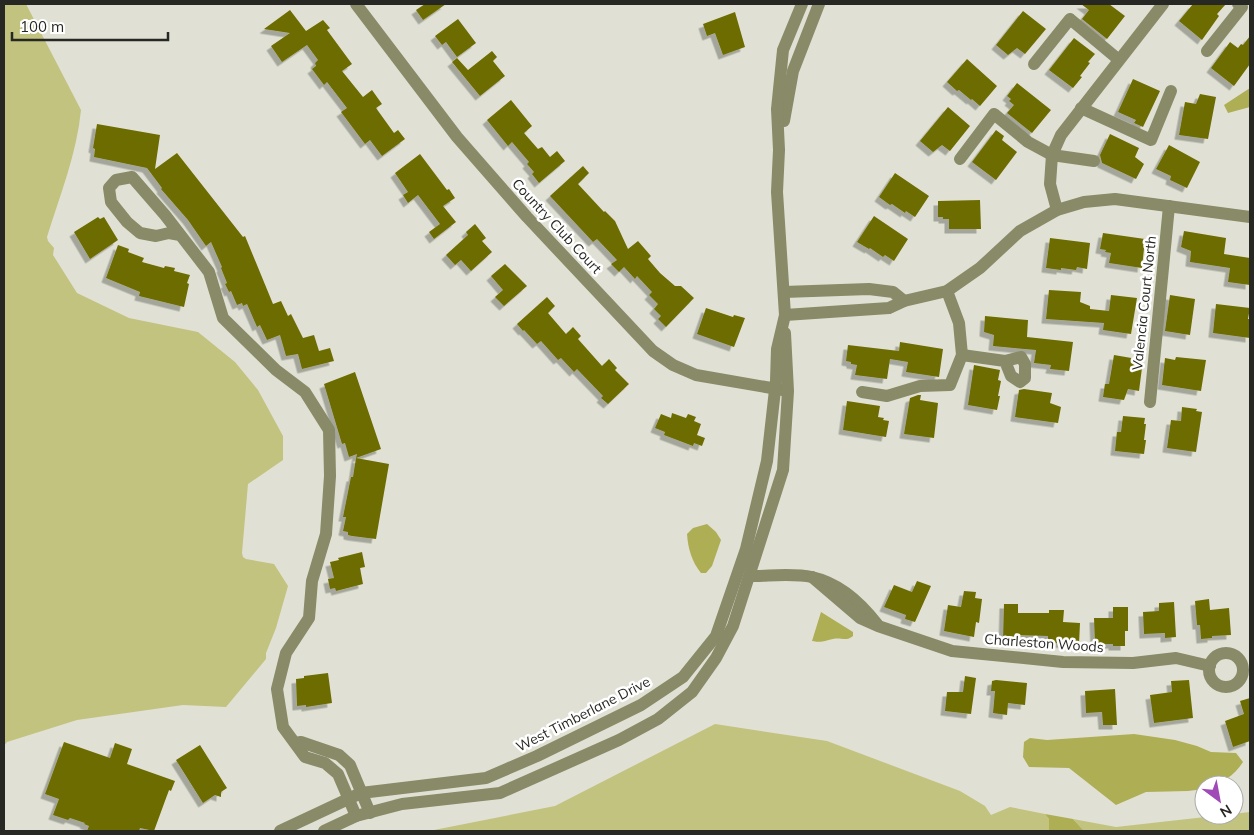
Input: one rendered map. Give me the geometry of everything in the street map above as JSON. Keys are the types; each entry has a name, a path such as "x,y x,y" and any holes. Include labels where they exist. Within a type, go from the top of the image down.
{"street":[{"name":"Country Club Court","path":"356,4 457,137 527,217 654,351 673,365 696,375 788,391"},
{"path":"1057,210 1050,184 1052,155 1061,135 1163,4"},
{"path":"1207,51 1242,7 1238,4"},
{"name":"West Timberlane Drive","path":"324,831 356,816 402,804 500,793 618,740 658,719 692,692 716,658 733,626 783,470 788,391 777,192 779,150 777,109 782,50 799,5"},
{"path":"799,5 817,8"},
{"name":"West Timberlane Drive","path":"779,150 783,141 784,118 793,71 817,8"},
{"path":"1034,64 1070,19 1119,60"},
{"path":"1081,108 1151,140 1171,91"},
{"path":"960,159 994,114 1028,142 1052,155 1094,161"},
{"path":"180,235 169,233 156,236 140,233 127,222 111,202 109,188 116,180 132,177 180,235 209,272 223,318 276,370 305,392 329,430 330,476 326,534 312,581 309,618 286,652 277,689 283,727 305,757 325,762 338,774 356,816"},
{"path":"785,319 889,308 904,301 947,291 980,268 1020,231 1057,210 1084,202 1115,199 1250,217"},
{"name":"Valencia Court North","path":"1150,402 1169,206"},
{"path":"784,292 870,289 893,292 904,301"},
{"path":"862,392 887,396 920,386 950,385 962,355 958,323 947,291"},
{"name":"West Timberlane Drive","path":"280,831 362,793 486,778 537,756 642,705 683,678 716,636 746,549 767,461 775,389 777,348 785,319"},
{"path":"962,355 1005,361"},
{"name":"Charleston Woods","path":"750,576 812,577 860,618 952,651 1063,662 1133,663 1176,658 1210,666"},
{"path":"296,743 302,742 339,755 350,765 370,813"}],"green space":[{"path":"4,4 26,4 81,110 72,158 47,237 54,248 53,255 77,293 129,318 198,332 235,362 258,390 283,436 283,460 248,484 242,553 246,559 274,564 288,586 276,628 266,653 266,659 226,707 183,705 77,720 7,742 4,746"},
{"path":"715,724 827,741 960,791 985,806 991,815 1010,807 1045,814 1049,819 1049,831 429,831 555,806"},
{"path":"1250,812 1250,831 1084,831 1073,819 1116,827 1194,818 1194,825 1244,825 1244,813"}],"shaded area":[{"path":"1250,88 1250,107 1228,113 1224,105"},
{"path":"707,524 716,532 721,540 712,566 706,573 701,573 691,555 687,534 693,528"},
{"path":"821,612 853,632 853,636 846,639 821,642 812,641"},
{"path":"1134,734 1175,740 1211,752 1236,753 1243,762 1231,775 1194,775 1194,790 1146,792 1116,805 1069,768 1029,767 1023,757 1024,742 1030,738 1047,740"},
{"path":"1045,814 1073,819 1084,831 1049,831 1049,819"}],"building":[{"path":"425,4 446,4 423,20 416,10"},
{"path":"1081,4 1109,4 1125,16 1107,39 1082,19 1089,10"},
{"path":"1193,4 1226,4 1217,14 1219,16 1202,40 1179,21"},
{"path":"290,10 306,31 323,20 330,28 327,30 352,64 342,71 363,97 372,90 382,104 376,108 394,133 398,130 405,139 382,156 370,140 365,144 341,112 347,108 327,82 324,85 312,69 316,66 315,63 318,60 307,45 282,62 271,46 290,33 264,29"},
{"path":"1023,11 1046,29 1025,54 1017,48 1008,55 996,45"},
{"path":"735,12 745,47 723,55 715,33 707,36 703,24"},
{"path":"458,19 476,43 457,57 446,42 442,45 435,36"},
{"path":"1250,36 1250,64 1234,86 1211,68 1230,42 1238,48"},
{"path":"1074,38 1095,54 1080,76 1082,77 1073,88 1049,70"},
{"path":"492,51 497,57 493,61 505,76 480,96 452,62 457,58 468,70"},
{"path":"967,59 997,86 980,106 947,82"},
{"path":"1133,79 1160,91 1143,127 1134,123 1136,120 1118,112"},
{"path":"1017,83 1051,110 1032,133 1007,113 1014,105 1007,96"},
{"path":"1200,94 1216,97 1208,139 1179,135 1185,102 1196,104"},
{"path":"511,100 532,126 524,133 538,149 542,147 550,157 557,151 565,161 539,183 532,174 534,172 527,164 529,162 512,142 508,146 487,120"},
{"path":"948,107 970,126 950,151 942,145 933,152 920,141"},
{"path":"97,124 160,135 155,169 177,153 243,237 245,236 273,304 281,301 288,316 291,314 303,338 314,335 319,351 330,348 334,361 302,369 298,354 286,356 280,335 267,340 260,325 257,327 247,304 243,306 242,303 237,305 231,291 229,292 225,284 227,283 222,267 211,242 206,246 188,220 161,189 147,168 94,157 95,149 93,148"},
{"path":"996,130 1004,136 1002,140 1017,152 996,180 972,162"},
{"path":"1110,134 1139,148 1135,157 1144,164 1136,179 1102,163 1100,155"},
{"path":"1169,145 1200,162 1187,188 1170,180 1171,176 1156,169"},
{"path":"420,154 455,198 443,206 456,222 434,239 429,232 440,224 418,195 408,203 403,195 408,192 395,173"},
{"path":"583,166 589,173 578,184 615,221 628,249 638,241 651,256 648,259 660,273 675,286 681,286 694,298 666,327 658,319 661,316 654,309 658,304 649,295 652,292 637,276 635,279 624,267 619,272 611,264 617,260 597,239 593,242 550,196"},
{"path":"895,173 929,196 915,217 892,204 890,205 879,197"},
{"path":"980,200 981,229 949,229 949,219 938,217 938,201"},
{"path":"874,216 908,239 894,261 857,242"},
{"path":"98,217 100,219 104,217 118,240 90,259 74,232"},
{"path":"475,224 486,238 482,241 492,252 471,271 461,260 455,265 446,255 468,235 466,232"},
{"path":"1184,231 1226,238 1224,254 1250,258 1250,285 1228,282 1230,268 1190,262 1191,251 1181,247"},
{"path":"1103,233 1145,239 1142,268 1109,263 1111,253 1100,249"},
{"path":"1050,238 1090,243 1087,269 1077,267 1076,270 1046,268"},
{"path":"118,245 129,249 128,252 144,258 142,262 164,268 165,266 175,268 174,271 190,275 184,307 139,296 140,292 106,278"},
{"path":"505,264 527,286 504,306 495,297 503,290 491,276"},
{"path":"1049,290 1081,292 1080,302 1090,306 1090,309 1109,311 1111,295 1137,298 1131,334 1103,330 1104,323 1046,319"},
{"path":"1170,295 1195,299 1190,335 1165,331"},
{"path":"547,297 555,306 548,313 566,334 573,327 581,336 578,339 602,366 609,359 617,368 615,370 629,384 608,404 601,398 603,396 577,369 574,372 561,358 558,360 541,341 537,344 517,324"},
{"path":"1216,304 1250,308 1248,319 1250,319 1250,338 1213,333"},
{"path":"706,308 733,317 734,315 745,318 734,347 697,334"},
{"path":"985,316 1028,320 1027,337 1073,342 1069,371 1050,369 1051,365 1034,363 1036,350 993,346 994,335 984,332"},
{"path":"900,342 943,349 939,377 906,372 908,362 890,359 887,379 855,375 857,365 846,361 848,345 899,351"},
{"path":"1114,355 1143,360 1139,391 1128,389 1124,400 1103,397 1105,384 1109,384"},
{"path":"1176,357 1206,360 1201,391 1162,385 1165,358 1175,360"},
{"path":"974,365 1000,370 998,380 1001,381 998,396 1000,396 997,410 968,405"},
{"path":"355,372 381,449 356,458 357,454 349,457 345,443 342,444 324,384"},
{"path":"1019,390 1052,393 1050,403 1061,407 1058,423 1015,417"},
{"path":"921,395 920,400 938,403 934,438 904,434 910,398"},
{"path":"847,401 880,406 878,417 889,421 886,437 843,430"},
{"path":"1182,407 1197,409 1196,411 1202,412 1196,452 1167,448 1171,420 1181,421"},
{"path":"672,413 686,418 688,414 696,417 694,421 701,424 697,435 705,438 702,446 694,443 693,446 664,435 665,432 655,428 661,414 671,418"},
{"path":"1123,416 1145,418 1144,440 1146,440 1144,454 1115,451 1117,432 1121,432"},
{"path":"356,458 389,464 376,539 352,536 348,535 348,532 343,531 346,517 343,517"},
{"path":"362,552 365,567 360,568 363,584 336,591 335,588 330,589 328,579 334,578 330,562"},
{"path":"917,581 931,586 915,622 905,619 906,615 884,607 894,585 912,592"},
{"path":"964,591 976,592 975,598 982,599 979,623 976,622 974,637 944,631 948,605 961,607"},
{"path":"1209,599 1210,610 1229,608 1231,635 1212,636 1212,638 1201,639 1200,625 1197,625 1195,601"},
{"path":"1174,602 1176,637 1165,638 1165,633 1144,634 1143,612 1159,611 1159,603"},
{"path":"1004,604 1018,604 1018,613 1049,613 1049,610 1064,610 1063,622 1080,623 1079,644 1048,643 1048,636 1014,635 1014,640 1003,640"},
{"path":"1113,607 1128,607 1128,631 1125,631 1125,646 1095,644 1094,618 1113,618"},
{"path":"328,673 332,703 306,707 306,705 297,706 296,679"},
{"path":"965,676 976,678 971,714 945,711 947,692 963,692"},
{"path":"1189,680 1193,718 1154,723 1150,695 1172,692 1171,681"},
{"path":"992,681 1027,683 1025,705 1008,703 1007,715 993,713 995,691 991,691"},
{"path":"1115,689 1117,725 1103,725 1102,712 1086,713 1085,691"},
{"path":"1250,698 1250,741 1233,747 1225,721 1244,714 1240,701"},
{"path":"64,742 110,758 115,743 132,749 127,764 175,781 171,791 169,790 154,831 140,828 139,831 87,831 89,826 85,823 53,815 59,799 45,794"},
{"path":"200,745 227,788 221,792 221,797 215,795 203,803 176,760"}]}
